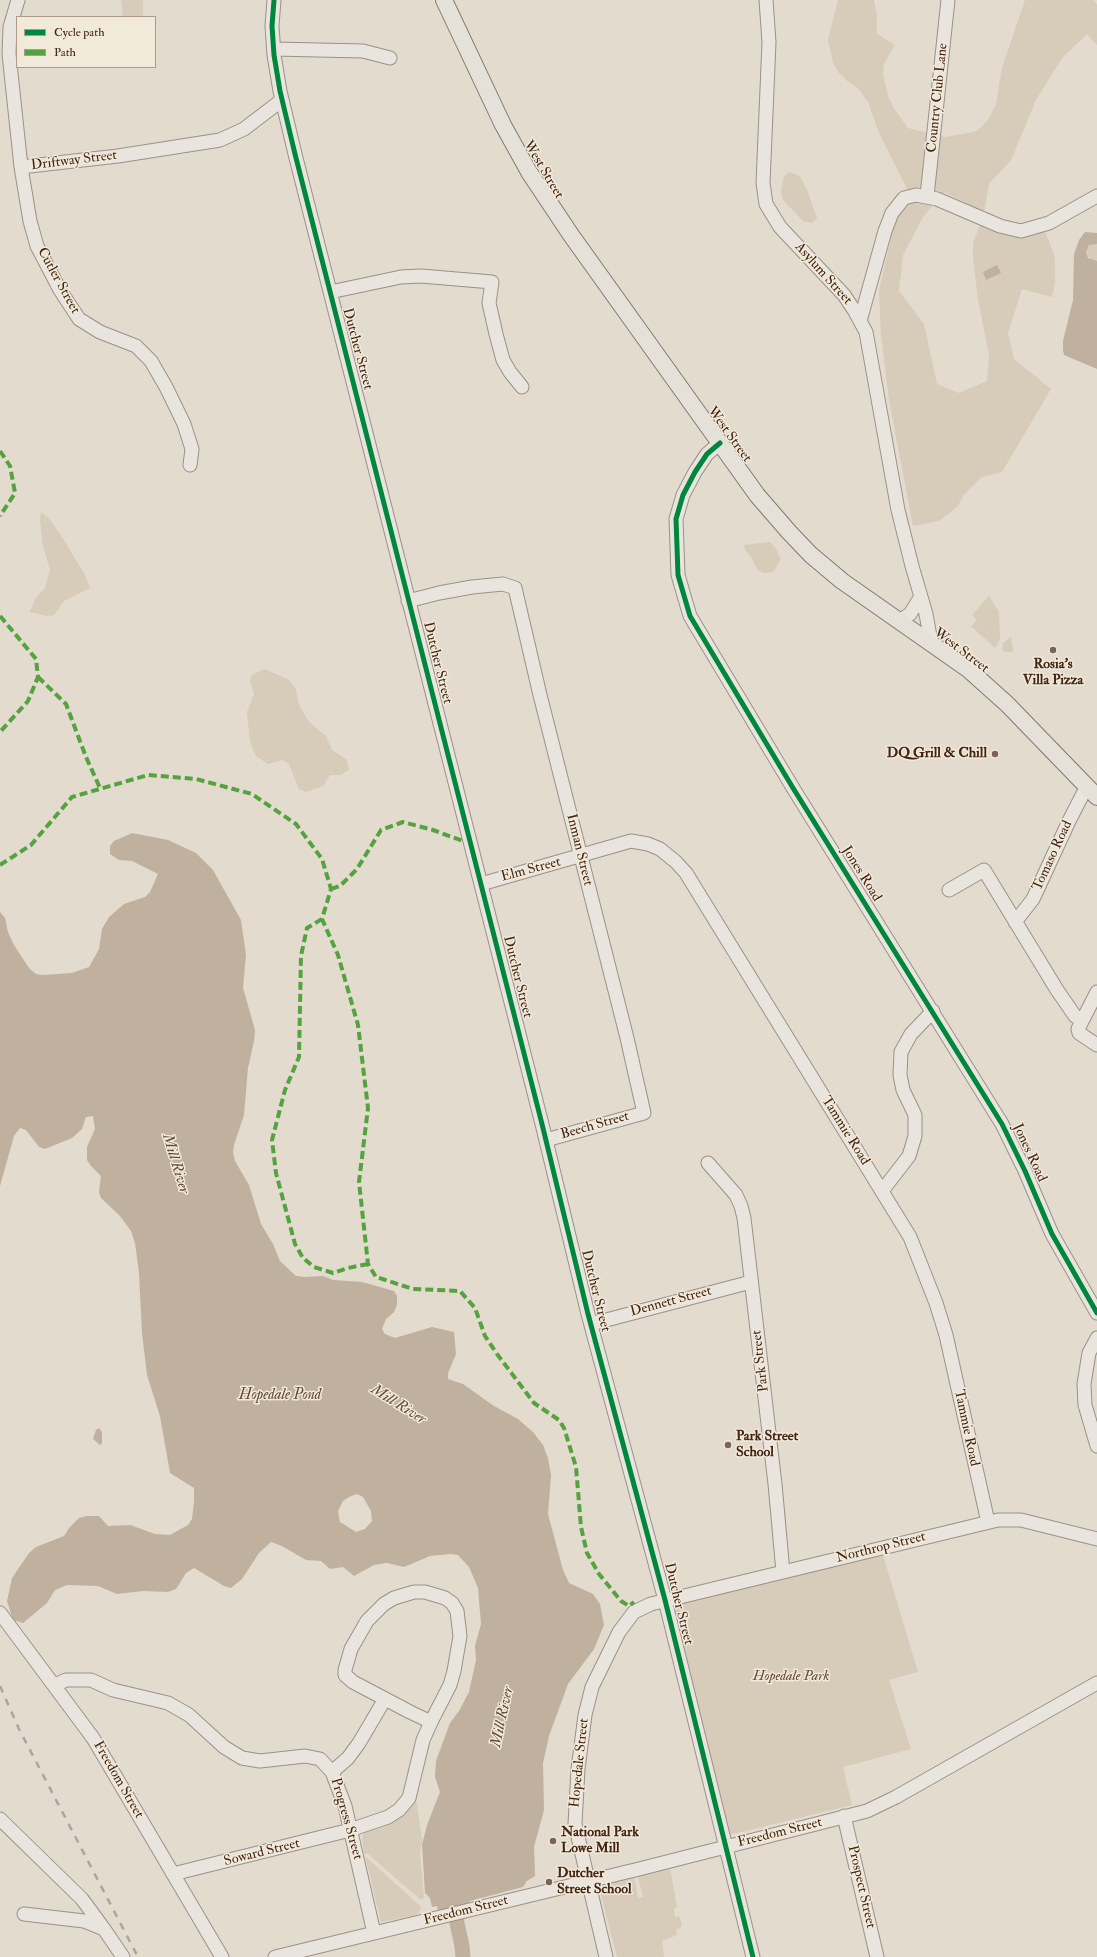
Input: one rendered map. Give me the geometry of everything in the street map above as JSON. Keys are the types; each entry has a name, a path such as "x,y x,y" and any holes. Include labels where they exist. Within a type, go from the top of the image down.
{"main road":[{"name":"West Street","path":"444,0 503,125 529,172 562,224 757,495 811,555 842,581 969,670 1007,704 1094,794"}],"street":[{"name":"Driftway Street","path":"18,0 10,27 9,54 21,167 103,158 220,140 244,129 282,100"},
{"name":"Dutcher Street","path":"274,0 272,26 282,100 546,1140 591,1324 665,1600 752,1957"},
{"name":"Asylum Street","path":"766,0 769,42 762,183 766,204 780,227 844,296 860,321 867,338 898,510 920,598 926,614 931,642"},
{"name":"Country Club Lane","path":"927,196 948,0"},
{"path":"274,49 363,51 390,58"},
{"name":"Cutler Street","path":"21,167 30,221 37,246 60,290 79,319 100,332 136,346 151,361 166,387 184,424 192,449 190,465"},
{"path":"860,321 879,250 892,213 904,198 916,195 927,196 950,203 1000,226 1021,231 1049,223 1097,196"},
{"path":"330,292 401,277 421,276 492,282 489,303 496,334 506,366 515,380 522,387"},
{"name":"Jones Road","path":"720,443 707,454 694,472 683,496 676,520 678,575 690,616 793,788 1002,1124 1025,1171 1052,1234 1097,1313"},
{"name":"Inman Street","path":"408,601 472,587 503,584 515,588 540,695 628,1038 644,1113"},
{"path":"899,621 910,614 920,598"},
{"name":"Tomaso Road","path":"1015,922 1033,899 1069,821 1094,794"},
{"name":"Tammie Road","path":"581,856 622,843 636,841 660,849 679,865 698,890 882,1191 910,1237 941,1318 988,1522"},
{"name":"Elm Street","path":"481,884 581,856"},
{"path":"949,890 984,870 1075,1016 1082,1021"},
{"path":"1097,992 1078,1029 1079,1033 1097,1045"},
{"path":"882,1191 909,1156 915,1136 916,1126 914,1115 900,1079 899,1068 902,1052 911,1034 933,1011"},
{"name":"Beech Street","path":"546,1140 644,1113"},
{"name":"Park Street","path":"708,1163 732,1190 741,1206 775,1484 783,1572"},
{"name":"Dennett Street","path":"591,1324 751,1282"},
{"path":"1097,1338 1089,1353 1084,1384 1085,1405 1097,1446"},
{"name":"Northrop Street","path":"665,1600 1004,1519 1021,1520 1097,1539"},
{"path":"414,1592 425,1592 445,1598 452,1603 457,1611 460,1636 450,1686 431,1722 353,1682 346,1675 346,1663 356,1638 375,1612 394,1598 414,1592"},
{"name":"Hopedale Street","path":"606,1957 575,1824 578,1769 588,1700 592,1687 607,1655 629,1618 643,1607 665,1600"},
{"name":"Freedom Street","path":"0,1613 94,1738 222,1957"},
{"name":"Progress Street","path":"55,1685 66,1680 91,1680 113,1690 168,1703 189,1715 224,1747 242,1758 260,1761 298,1756 320,1759 332,1772 345,1806 374,1933"},
{"name":"Freedom Street","path":"275,1957 588,1881 872,1809 896,1797 1097,1683"},
{"path":"332,1772 348,1758 359,1743 385,1699"},
{"name":"Soward Street","path":"173,1874 350,1830 388,1818 400,1810 409,1798 423,1740 431,1722"},
{"name":"Prospect Street","path":"844,1816 877,1957"},
{"path":"0,1819 82,1899 123,1957"},
{"path":"24,1914 84,1921 104,1929"}],"green space":[{"path":"121,0 143,0 143,16 123,16"},
{"path":"838,0 874,0 877,15 877,34 895,45 884,64 883,74 888,96 893,107 908,128 945,137 974,132 982,127 991,115 996,104 1002,68 1025,0 1094,0 1097,5 1097,45 1087,34 1062,58 1036,100 1011,160 989,184 984,212 944,192 923,217 903,255 899,291 924,324 937,384 959,393 987,381 989,356 978,299 973,259 973,243 980,225 1016,237 1045,231 1055,257 1055,282 1052,297 1022,289 1008,333 1014,359 1051,389 1002,472 982,477 964,495 957,507 939,521 913,526 889,400 881,335 879,290 895,221 900,211 912,199 879,133 868,102 858,88 839,73 833,63 828,40"},
{"path":"789,172 800,176 808,192 817,218 812,223 803,221 783,200 781,192 782,186 784,177"},
{"path":"1091,244 1097,244 1097,261 1091,260 1087,255 1087,247"},
{"path":"41,512 50,520 62,537 85,575 90,588 64,601 54,615 47,616 30,612 35,599 45,588 50,570 43,546 40,520"},
{"path":"770,542 776,549 781,559 773,572 765,573 758,571 751,557 745,550 744,545"},
{"path":"989,596 999,612 1000,639 995,648 971,626 977,620 972,615"},
{"path":"1011,637 1013,652 1004,652 1002,649 1003,643"},
{"path":"265,669 289,680 296,689 299,705 309,722 326,736 332,750 347,760 349,770 340,775 330,775 323,786 306,792 299,789 289,764 282,760 268,764 256,756 250,742 247,712 254,694 250,681 252,675"},
{"name":"Hopedale Park","path":"882,1552 918,1672 889,1680 911,1749 843,1767 852,1805 729,1835 672,1605"},
{"path":"415,1799 422,1840 420,1852 424,1897 421,1900 368,1854 364,1853 362,1837 366,1830"},
{"path":"365,1856 421,1907 419,1913 412,1916 381,1922"},
{"path":"670,1868 677,1907 674,1908 675,1917 679,1916 682,1925 681,1928 676,1929 677,1935 662,1941 664,1957 617,1957 601,1895 601,1889 607,1884 634,1877 638,1898 643,1897 638,1876"}],"water":[{"path":"1085,232 1097,233 1097,244 1089,245 1086,252 1088,258 1097,261 1097,369 1064,355 1063,350 1063,341 1073,300 1074,254 1079,240"},
{"path":"997,265 1001,273 986,280 983,272"},
{"name":"Hopedale Pond","path":"132,833 168,840 196,853 213,870 241,920 246,955 243,988 255,1030 248,1068 244,1115 234,1145 233,1153 235,1161 249,1185 261,1224 273,1244 280,1261 296,1276 323,1276 333,1280 362,1282 394,1291 397,1296 397,1305 394,1312 386,1319 382,1329 385,1334 395,1338 432,1327 454,1332 456,1354 448,1373 448,1379 463,1384 494,1406 518,1419 533,1432 543,1445 548,1458 551,1475 548,1514 563,1570 569,1583 593,1594 600,1604 604,1625 594,1649 568,1684 549,1736 543,1763 544,1810 534,1847 535,1876 527,1881 523,1887 470,1901 467,1905 441,1923 437,1906 432,1907 430,1898 425,1893 422,1845 427,1825 440,1792 435,1777 436,1761 450,1723 459,1711 469,1692 476,1660 475,1646 481,1624 478,1588 469,1567 458,1555 451,1554 430,1556 404,1567 387,1563 374,1565 354,1576 343,1567 330,1569 321,1561 306,1560 282,1546 271,1542 259,1553 242,1579 231,1588 224,1586 194,1568 186,1573 176,1589 168,1592 143,1591 117,1594 98,1586 67,1585 55,1590 47,1603 23,1623 13,1620 7,1601 12,1578 29,1553 36,1547 64,1536 69,1528 79,1518 99,1516 108,1526 130,1525 155,1534 170,1535 188,1525 192,1519 194,1488 170,1473 160,1416 147,1375 142,1333 139,1273 135,1243 131,1231 120,1216 101,1198 99,1192 101,1176 87,1160 87,1147 95,1129 93,1116 86,1117 82,1129 72,1138 45,1149 39,1147 26,1130 20,1128 14,1136 0,1186 0,912 5,918 8,932 14,945 29,968 36,974 72,973 89,967 99,949 102,929 109,917 124,904 145,897 150,892 158,874 132,861 119,860 110,854 110,846 114,841","holes":["357,1494 363,1497 371,1511 372,1521 365,1529 356,1532 340,1522 338,1511 343,1501 349,1497"]},
{"path":"99,1428 102,1432 102,1443 100,1445 93,1439 96,1430"}],"waterway":[{"name":"Mill River","path":"452,1900 463,1957"}],"railway":[{"path":"0,1686 19,1729 138,1957"}],"marked path":[{"path":"0,451 10,466 15,493 0,516"},
{"path":"0,616 36,659 38,677 28,701 0,732"},
{"path":"38,677 66,704 86,757 100,788"},
{"path":"0,865 31,845 72,797 148,775 196,779 252,794 296,824 322,859 331,889 322,919 338,955 358,1025 368,1108 359,1182 368,1264 376,1277 413,1289 460,1291 475,1308 485,1336 497,1354 534,1403 559,1420 564,1428 576,1467 581,1527 587,1553 599,1574 621,1601 629,1606 634,1602"},
{"path":"331,889 340,886 357,869 381,830 403,822 433,830 463,841"},
{"path":"322,919 307,928 301,956 299,1057 285,1090 272,1140 276,1173 295,1244 303,1258 314,1267 333,1273 368,1264"}],"cycle path":[{"path":"274,0 272,26 274,55 280,91 295,154 542,1124 588,1314 665,1600 753,1957"},
{"path":"720,443 707,454 695,472 683,495 676,519 678,575 690,616 793,788 1002,1124 1025,1171 1052,1234 1097,1313"}],"place":[{"name":"Rosia's Villa Pizza","path":"1053,650"},
{"name":"DQ Grill & Chill","path":"995,754"},
{"name":"Park Street School","path":"728,1445"},
{"name":"National Park Lowe Mill","path":"553,1841"},
{"name":"Dutcher Street School","path":"549,1882"}]}
